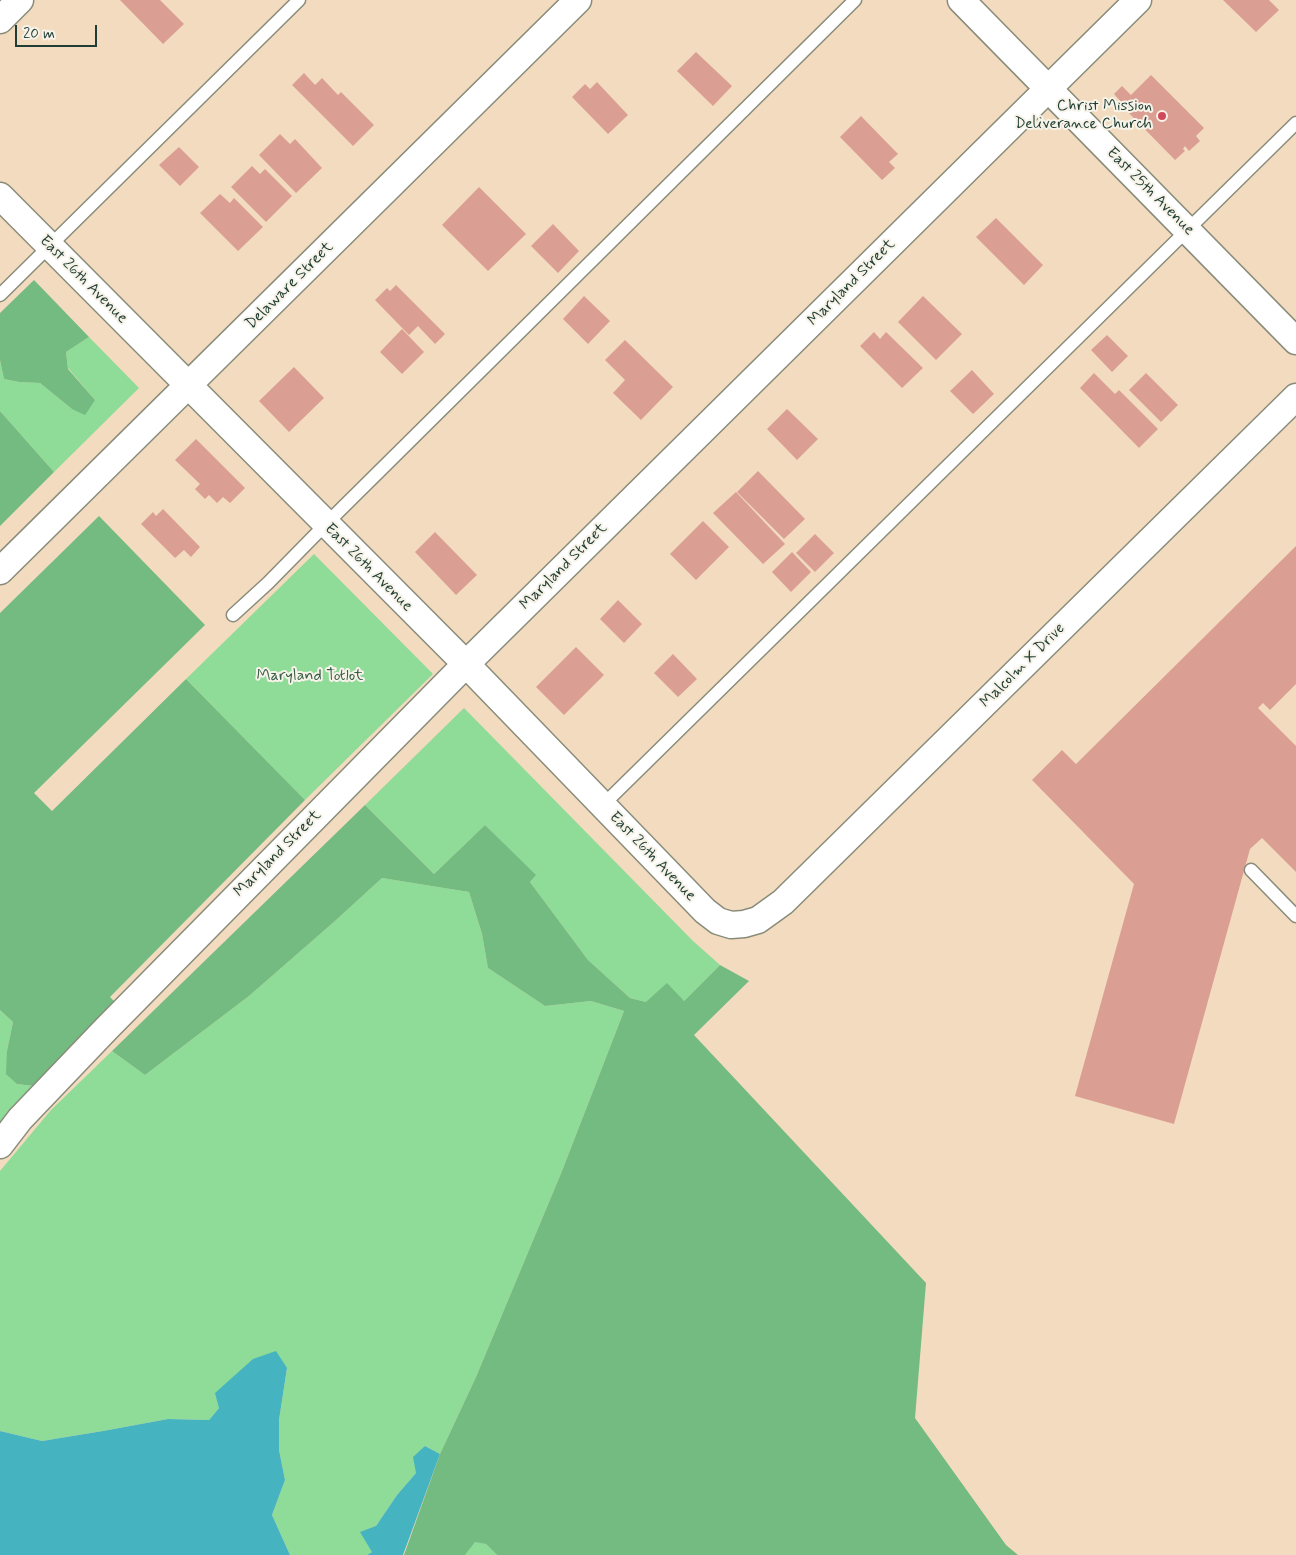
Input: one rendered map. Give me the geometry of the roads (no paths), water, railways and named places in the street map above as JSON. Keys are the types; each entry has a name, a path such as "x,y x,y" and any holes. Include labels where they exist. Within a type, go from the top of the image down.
{"street":[{"path":"0,20 20,0"},
{"name":"Delaware Street","path":"0,571 578,0"},
{"name":"East 25th Avenue","path":"961,0 1296,340"},
{"name":"Maryland Street","path":"0,1144 20,1119 106,1028 466,664 1138,0"},
{"name":"East 26th Avenue","path":"0,196 466,664 705,911 718,921 731,925 744,924"},
{"name":"Malcolm X Drive","path":"744,924 758,920 783,902 1296,397"}],"lane":[{"path":"0,295 299,0"},
{"path":"233,615 268,583 325,524 856,0"},
{"path":"603,805 1296,123"},
{"path":"1251,870 1296,916"}],"water":[{"path":"276,1351 287,1368 279,1420 279,1450 285,1480 272,1515 290,1555 0,1555 0,1431 42,1441 168,1419 209,1420 219,1408 215,1393 253,1359"},
{"path":"425,1446 440,1454 403,1555 367,1555 372,1552 360,1532 376,1526 397,1495 416,1473 413,1457"}],"place":[{"name":"Christ Mission Deliverance Church","path":"1162,116"}],"park label":[{"name":"Maryland Totlot","path":"310,677"}]}
